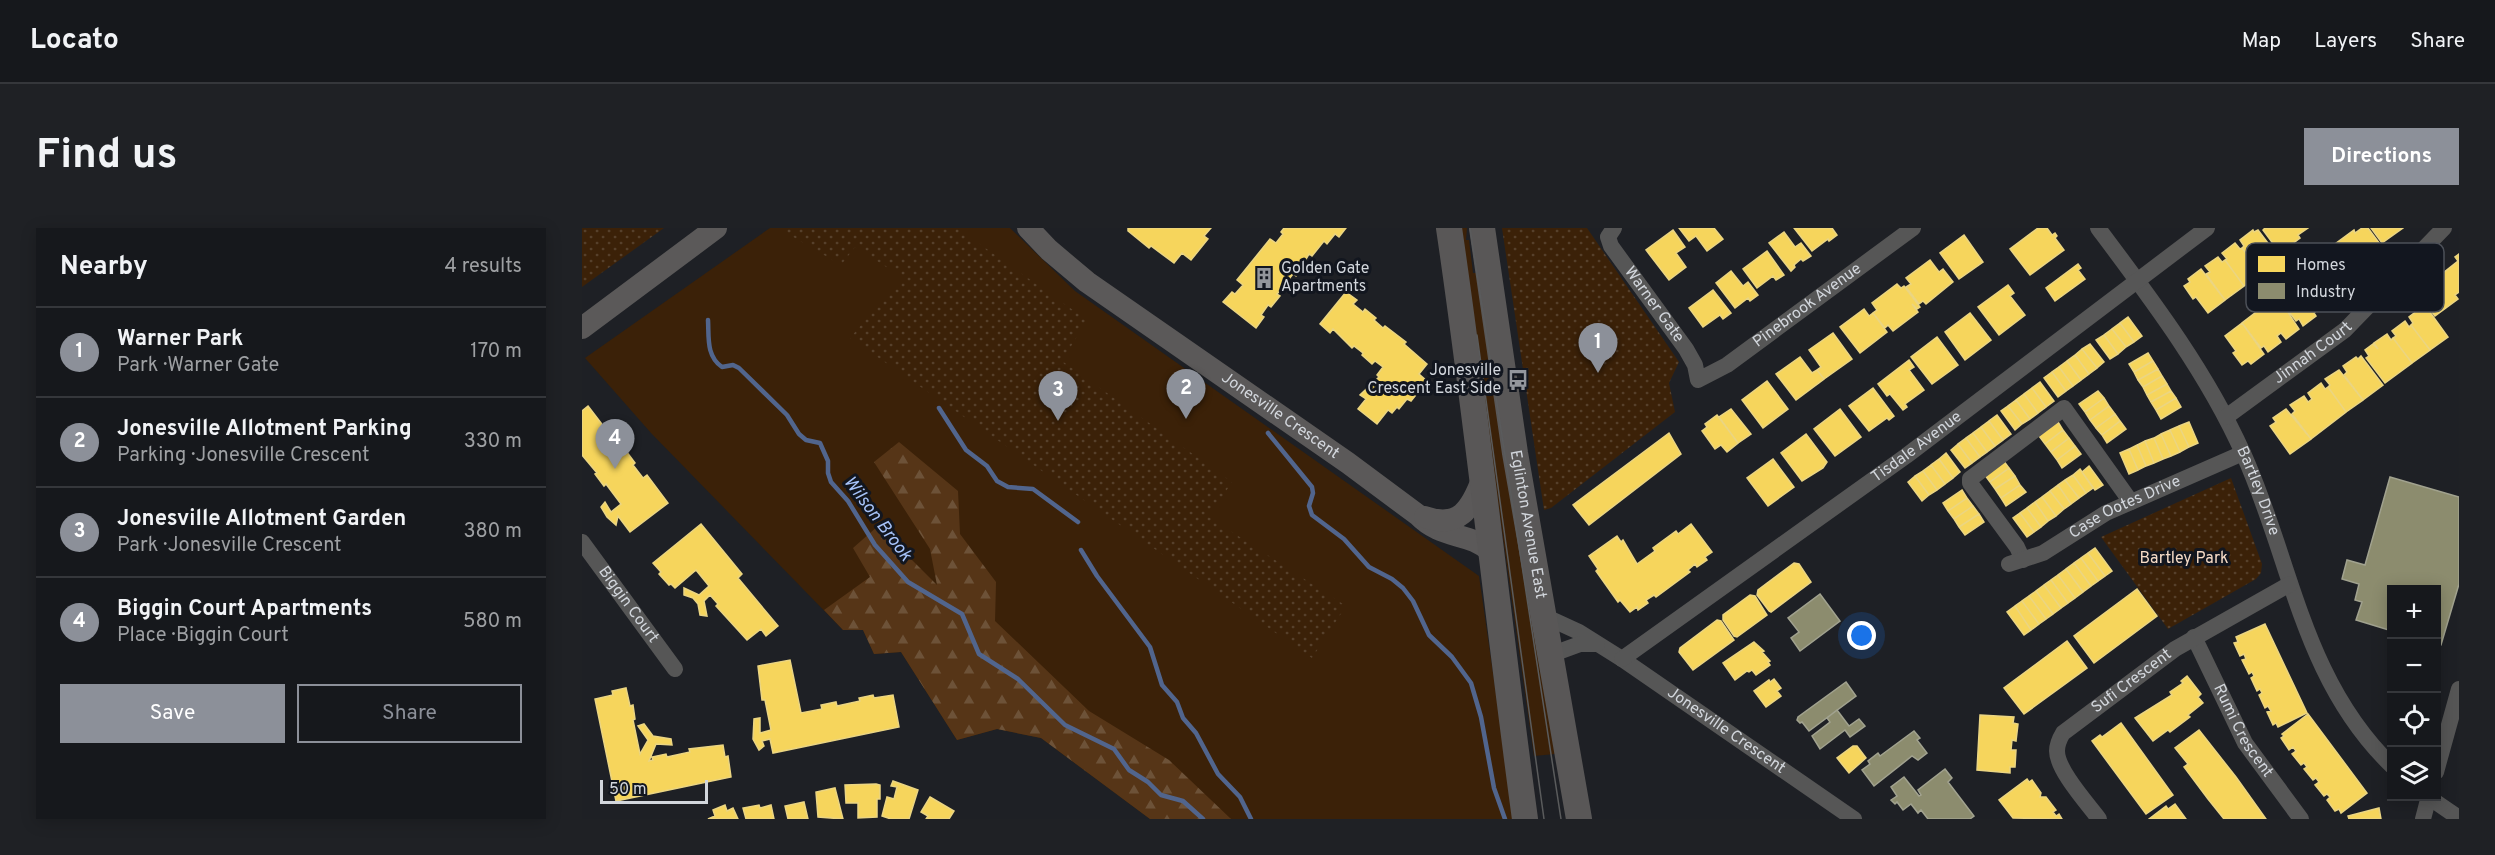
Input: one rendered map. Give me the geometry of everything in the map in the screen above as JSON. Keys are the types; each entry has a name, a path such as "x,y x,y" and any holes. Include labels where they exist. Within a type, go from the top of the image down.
{"main road":[{"path":"1449,228 1472,381 1482,480 1525,819"},
{"name":"Eglinton Avenue East","path":"1482,228 1515,453 1579,819"}],"street":[{"path":"582,328 716,228"},
{"name":"Jonesville Crescent","path":"1028,228 1049,250 1119,306 1264,404 1434,528 1452,536 1481,542 1491,552"},
{"name":"Pinebrook Avenue","path":"1698,380 1727,365 1913,228"},
{"name":"Bartley Drive","path":"2098,228 2187,349 2226,417 2244,453 2266,511 2305,628 2351,720 2387,761"},
{"name":"Tisdale Avenue","path":"1622,659 1906,456 2207,228"},
{"name":"Jinnah Court","path":"2429,243 2444,228"},
{"name":"Warner Gate","path":"1612,229 1608,237 1611,246 1686,349 1695,365 1698,380"},
{"name":"Jinnah Court","path":"2226,417 2345,330 2362,312"},
{"name":"Case Ootes Drive","path":"2131,502 2064,408 1970,478 1970,483 2017,547 2016,562 2043,553 2106,513 2244,453"},
{"name":"Jonesville Crescent","path":"1418,515 1435,521 1454,519 1471,506 1482,480"},
{"name":"Biggin Court","path":"582,542 675,669"},
{"name":"Sufi Crescent","path":"2099,819 2066,774 2058,759 2057,749 2063,733 2194,637 2290,584"},
{"name":"Jonesville Crescent","path":"1542,615 1579,632 1622,659 1854,819"},
{"name":"Rumi Crescent","path":"2194,637 2245,743 2301,819"},
{"path":"1550,655 1580,644 1597,644"},
{"path":"2441,754 2459,689"},
{"path":"2423,819 2427,801"},
{"path":"2434,801 2459,818"}],"green space":[{"path":"582,228 664,228 582,287"},
{"path":"770,228 1010,228 1075,291 1479,576 1514,819 1150,819 1041,738 997,729 957,740 901,652 874,654 863,630 843,630 651,433 585,358"},
{"path":"778,228 957,228 1087,320 1062,361 1232,482 1209,517 1346,606 1312,658 850,338 902,277 855,247 841,265"},
{"path":"1459,228 1467,228 1466,240 1469,240 1473,273 1479,273 1555,754 1534,756"},
{"path":"1502,228 1587,228 1679,362 1669,383 1675,412 1551,508 1544,510"},
{"path":"899,442 958,491 960,534 996,582 995,621 1089,711 1169,760 1231,819 1150,819 1041,738 997,729 957,740 901,652 874,654 863,630 843,630 824,610 870,577 853,548 878,526 937,585 930,549 874,462"},
{"name":"Bartley Park","path":"2231,478 2262,564 2261,573 2256,579 2168,629 2101,537"}],"building: Homes":[{"path":"1128,228 1211,228 1204,236 1208,239 1191,260 1182,253 1174,263 1151,246 1149,248 1128,231"},
{"name":"Golden Gate Apartments","path":"1284,228 1346,228 1339,237 1335,234 1327,244 1324,241 1312,256 1309,254 1296,276 1293,274 1277,294 1280,296 1271,307 1268,305 1261,315 1264,317 1256,328 1223,302 1243,285 1237,280 1270,239 1276,243 1283,234 1281,232"},
{"path":"1679,228 1714,228 1723,239 1707,251 1696,236 1689,241"},
{"path":"1794,228 1832,228 1837,235 1812,251"},
{"path":"2038,228 2047,228 2052,235 2055,233 2057,236 2055,238 2064,250 2030,275 2010,249"},
{"path":"2265,228 2308,228 2298,235 2300,238 2293,243 2273,243 2263,230"},
{"path":"2362,228 2368,228 2379,243 2336,243 2354,230 2355,233"},
{"path":"2371,228 2403,228 2382,243"},
{"path":"1673,230 1685,247 1676,253 1686,267 1669,280 1646,250"},
{"path":"2253,230 2254,232 2258,230 2268,243 2246,243 2246,253 2240,240"},
{"path":"1784,232 1795,247 1801,243 1811,256 1803,261 1801,259 1791,271 1769,243"},
{"path":"1964,235 1983,262 1959,279 1940,253"},
{"path":"2235,243 2246,253 2246,284 2244,286 2225,260 2227,259 2222,253"},
{"path":"1767,251 1784,275 1776,280 1773,276 1757,288 1743,269"},
{"path":"2459,254 2459,292 2455,295 2458,299 2444,309 2444,272 2458,261 2455,257"},
{"path":"2218,257 2222,262 2225,260 2244,286 2225,300 2206,274 2210,272 2205,266"},
{"path":"1930,260 1939,272 1943,269 1953,282 1926,304 1923,301 1919,304 1906,287 1911,284 1906,278"},
{"path":"2078,264 2081,268 2078,270 2085,279 2055,301 2046,288"},
{"path":"2201,269 2225,300 2208,313 2196,297 2193,299 2184,286 2190,282 2188,279"},
{"path":"1731,271 1743,286 1748,282 1758,295 1750,301 1748,298 1735,308 1716,283"},
{"path":"1897,284 1901,288 1904,286 1920,307 1917,309 1912,304 1918,312 1893,331 1888,325 1885,328 1873,313 1877,310 1872,303"},
{"path":"2008,285 2014,293 2010,296 2025,315 1999,335 1978,307"},
{"path":"1713,290 1731,313 1723,319 1720,315 1703,327 1689,308"},
{"path":"1346,292 1357,300 1353,304 1363,312 1365,309 1383,328 1385,326 1406,342 1404,344 1427,364 1419,374 1427,381 1411,401 1407,399 1399,409 1397,407 1392,413 1388,410 1377,424 1358,409 1366,399 1360,395 1379,377 1377,375 1383,367 1375,361 1372,364 1362,355 1363,353 1354,346 1352,348 1333,329 1330,333 1320,324"},
{"path":"1864,309 1869,316 1873,313 1887,332 1860,353 1840,327"},
{"path":"2256,312 2288,312 2299,329 2286,339 2281,333 2277,336 2281,342 2268,352 2264,346 2261,348 2242,323"},
{"path":"2289,312 2315,312 2316,316 2303,326 2299,319 2296,321"},
{"path":"2416,312 2430,312 2448,337 2430,350 2411,325 2413,323 2409,317"},
{"path":"1970,313 1991,340 1965,360 1945,332"},
{"path":"2128,317 2142,336 2134,342 2120,323"},
{"path":"2405,321 2409,327 2411,325 2430,350 2412,363 2393,338 2396,336 2392,331"},
{"path":"2120,323 2134,342 2126,347 2112,329"},
{"path":"2242,323 2264,354 2251,364 2248,361 2242,365 2233,353 2236,351 2225,336"},
{"path":"2112,329 2126,347 2118,354 2104,335"},
{"path":"1833,333 1852,359 1824,379 1817,370 1821,367 1809,350"},
{"path":"2387,334 2391,340 2393,338 2412,363 2385,383 2366,358 2369,356 2365,350 2373,344 2378,349 2374,343"},
{"path":"2104,335 2118,354 2110,359 2096,340"},
{"path":"1937,337 1958,365 1932,384 1911,357"},
{"path":"2090,344 2104,362 2097,368 2082,349"},
{"path":"2082,349 2097,368 2089,374 2075,355"},
{"path":"2148,353 2153,361 2134,372 2129,364"},
{"path":"2075,355 2089,374 2081,380 2067,361"},
{"path":"2361,356 2383,385 2363,400 2344,375 2347,372 2343,366"},
{"path":"1800,357 1812,373 1817,370 1824,379 1796,400 1776,374"},
{"path":"1909,360 1914,367 1909,370 1924,390 1905,404 1907,407 1903,410 1890,394 1887,396 1878,384"},
{"path":"2067,361 2081,380 2073,386 2059,367"},
{"path":"2153,361 2158,369 2138,380 2134,372"},
{"path":"2059,367 2073,386 2066,391 2052,372"},
{"path":"2158,369 2162,376 2143,387 2138,380"},
{"path":"2339,370 2363,400 2346,412 2325,379"},
{"path":"2052,372 2066,391 2058,397 2044,378"},
{"path":"2162,376 2167,384 2147,395 2143,387"},
{"path":"1767,381 1788,409 1763,428 1742,400"},
{"path":"2040,382 2054,401 2046,407 2032,388"},
{"path":"2321,383 2325,389 2328,387 2346,412 2311,439 2292,414 2295,411 2290,405 2304,396 2308,402 2312,399 2308,393"},
{"path":"2167,384 2171,391 2151,402 2147,395"},
{"path":"1873,388 1894,416 1889,420 1887,418 1869,431 1849,406"},
{"path":"2032,388 2046,407 2038,413 2024,394"},
{"path":"2098,391 2104,398 2085,412 2079,404"},
{"path":"2171,391 2176,398 2156,410 2151,402"},
{"path":"2024,394 2038,413 2030,419 2016,400"},
{"path":"2104,398 2109,406 2090,420 2085,412"},
{"path":"2176,398 2181,407 2161,419 2156,410"},
{"path":"2016,400 2030,419 2022,424 2008,406"},
{"path":"588,406 624,453 626,451 643,478 647,475 668,503 630,532 618,516 616,525 607,517 601,507 605,502 611,512 621,504 606,484 604,486 595,474 597,473 582,455 582,411"},
{"path":"2008,406 2022,424 2015,430 2001,411"},
{"path":"2109,406 2115,414 2096,428 2090,420"},
{"path":"1731,409 1751,434 1738,443 1719,417"},
{"path":"1840,409 1861,437 1835,456 1814,429"},
{"path":"2286,409 2311,439 2290,454 2270,426 2276,422 2273,418"},
{"path":"2115,414 2120,421 2102,435 2096,428"},
{"path":"1717,415 1738,443 1727,452 1721,445 1715,449 1702,431 1707,427 1705,424"},
{"path":"1997,415 2011,434 2003,440 1989,421"},
{"path":"1989,421 2003,440 1995,446 1981,427"},
{"path":"2120,421 2126,429 2107,443 2102,435"},
{"path":"2058,422 2063,430 2045,444 2039,436"},
{"path":"2189,422 2198,443 2189,447 2179,426"},
{"path":"2179,426 2189,447 2180,452 2170,430"},
{"path":"1981,427 1995,446 1987,452 1973,433"},
{"path":"2063,430 2069,438 2051,452 2045,444"},
{"path":"2170,430 2180,452 2171,456 2161,434"},
{"path":"1669,433 1681,454 1589,525 1573,505"},
{"path":"1973,433 1987,452 1980,457 1966,438"},
{"path":"1806,434 1827,462 1823,468 1802,481 1781,453"},
{"path":"2161,434 2171,456 2163,459 2154,438"},
{"path":"1966,438 1980,457 1972,463 1958,444"},
{"path":"2069,438 2075,446 2057,460 2051,452"},
{"path":"2154,438 2163,459 2154,463 2145,441"},
{"path":"2145,441 2154,463 2146,466 2137,445"},
{"path":"1958,444 1972,463 1965,468 1951,450"},
{"path":"2137,445 2146,466 2138,470 2129,449"},
{"path":"2075,446 2081,454 2062,468 2057,460"},
{"path":"2129,449 2138,470 2129,474 2120,453"},
{"path":"1946,453 1960,472 1953,478 1939,459"},
{"path":"1773,459 1794,487 1768,506 1747,478"},
{"path":"1939,459 1953,478 1945,484 1931,465"},
{"path":"2003,460 2009,468 1990,482 1984,474"},
{"path":"1931,465 1945,484 1937,490 1923,471"},
{"path":"2089,466 2103,485 2095,490 2082,472"},
{"path":"2009,468 2015,476 1995,489 1990,482"},
{"path":"2080,469 2093,488 2086,493 2073,475"},
{"path":"1923,471 1937,490 1929,495 1915,476"},
{"path":"2073,475 2086,493 2079,498 2065,480"},
{"path":"1915,476 1929,495 1922,501 1908,482"},
{"path":"2015,476 2020,485 2001,498 1995,489"},
{"path":"2065,480 2079,498 2071,504 2058,485"},
{"path":"2020,485 2026,492 2006,506 2001,498"},
{"path":"2058,485 2071,504 2064,509 2050,491"},
{"path":"1962,490 1967,498 1948,511 1943,503"},
{"path":"2050,491 2064,509 2056,516 2042,497"},
{"path":"2042,497 2056,516 2048,521 2035,502"},
{"path":"1967,498 1973,506 1954,519 1948,511"},
{"path":"2035,502 2048,521 2041,527 2027,508"},
{"path":"1973,506 1979,514 1959,527 1954,519"},
{"path":"2027,508 2041,527 2034,532 2020,513"},
{"path":"2020,513 2034,532 2027,537 2013,518"},
{"path":"1979,514 1984,522 1965,535 1959,527"},
{"path":"701,524 742,574 738,578 778,626 766,636 761,629 747,640 716,606 718,604 710,595 704,601 707,616 700,615 698,604 693,598 684,595 684,588 699,595 709,586 696,570 675,588 659,574 661,572 653,563"},
{"path":"1691,524 1712,552 1705,557 1707,560 1697,567 1695,564 1688,570 1690,572 1656,597 1654,595 1646,600 1648,603 1638,610 1637,607 1630,612 1620,600 1618,602 1596,571 1598,569 1589,556 1617,536 1621,542 1623,540 1637,564 1655,551 1653,548 1676,531 1678,534"},
{"path":"2095,548 2112,571 2105,576 2088,553"},
{"path":"2088,553 2105,576 2098,581 2081,558"},
{"path":"2081,558 2098,581 2091,586 2074,563"},
{"path":"1794,563 1799,564 1811,582 1771,612 1757,595 1758,590"},
{"path":"2074,563 2091,586 2083,592 2066,569"},
{"path":"2066,569 2083,592 2075,598 2058,575"},
{"path":"2058,575 2075,598 2068,603 2051,580"},
{"path":"2051,580 2068,603 2061,608 2044,585"},
{"path":"2044,585 2061,608 2053,614 2036,591"},
{"path":"2137,589 2157,616 2094,663 2074,636"},
{"path":"2036,591 2053,614 2046,619 2029,596"},
{"path":"1750,595 1755,596 1767,615 1737,637 1734,636 1723,620 1723,615"},
{"path":"2029,596 2046,619 2039,624 2022,601"},
{"path":"2022,601 2039,624 2031,630 2015,606"},
{"path":"2015,606 2031,630 2024,635 2007,612"},
{"path":"1717,620 1721,621 1734,640 1693,670 1679,652 1680,648"},
{"path":"2265,624 2307,713 2278,727 2276,723 2273,725 2267,712 2271,711 2268,706 2265,708 2259,695 2262,693 2260,689 2257,691 2251,678 2254,676 2252,672 2249,674 2242,660 2246,659 2244,654 2240,656 2234,643 2238,642 2236,637"},
{"path":"2067,641 2087,668 2024,714 2004,688"},
{"path":"1754,642 1764,651 1762,652 1770,661 1768,662 1770,665 1756,675 1752,670 1747,671 1735,680 1723,663"},
{"path":"790,660 801,713 822,709 821,705 836,702 837,706 860,701 859,698 873,695 874,698 893,695 899,727 773,753 770,739 762,741 764,746 759,750 753,739 754,719 760,718 760,733 771,730 765,700 762,700 758,666"},
{"path":"2187,676 2201,694 2198,697 2203,703 2188,715 2190,717 2153,741 2135,718 2172,695 2170,692 2183,683 2181,681"},
{"path":"1774,679 1781,688 1777,691 1781,696 1766,707 1754,691"},
{"path":"626,688 630,706 633,705 635,719 633,720 640,754 648,740 638,726 644,724 653,736 671,739 672,745 656,744 649,761 653,760 652,757 666,754 667,757 690,752 689,749 723,745 725,757 728,756 731,777 616,801 595,699 613,695 612,691"},
{"path":"2308,714 2367,793 2341,813 2339,809 2335,811 2327,800 2330,797 2327,794 2324,796 2315,785 2319,782 2316,778 2313,780 2304,769 2307,767 2304,763 2301,765 2292,754 2296,751 2293,747 2289,750 2281,738 2284,736 2282,734"},
{"path":"1980,715 2014,717 2013,723 2018,724 2016,741 2012,740 2011,750 2016,750 2015,767 2010,767 2010,773 1977,770"},
{"path":"2121,723 2173,795 2146,814 2092,741 2100,735 2102,737"},
{"path":"2199,730 2266,819 2224,819 2208,799 2184,767 2188,764 2175,748"},
{"path":"1853,746 1857,746 1866,758 1849,773 1837,758"},
{"path":"2027,779 2029,782 2032,780 2041,793 2040,797 2046,797 2056,810 2053,812 2056,816 2059,814 2062,819 2013,818 1999,800"},
{"path":"893,781 918,790 909,819 891,819 882,816 887,797 894,799 897,787 891,786"},
{"path":"845,785 880,785 877,817 858,818 858,803 846,803"},
{"path":"835,788 843,819 818,817 816,792"},
{"path":"930,797 954,811 949,819 926,819 928,816 921,812"},
{"path":"804,802 808,819 788,819 785,806"},
{"path":"2175,804 2186,819 2149,819 2166,806 2168,809"},
{"path":"725,805 727,811 733,808 738,819 708,819 715,816 713,810"},
{"path":"759,805 760,808 771,805 774,819 746,819 743,808"},
{"path":"2379,808 2381,819 2349,819 2348,816"}],"building: Industry":[{"path":"2390,477 2459,497 2459,584 2441,645 2441,585 2387,585 2387,629 2356,620 2362,602 2355,600 2359,584 2342,579 2347,560 2365,565"},
{"path":"1820,594 1840,621 1800,651 1791,638 1799,632 1788,618"},
{"path":"1846,682 1856,696 1809,731 1802,722 1797,720 1798,717"},
{"path":"1837,710 1849,726 1859,719 1865,726 1850,737 1845,730 1820,749 1812,736 1830,722 1827,718"},
{"path":"1914,731 1920,738 1917,740 1927,753 1918,760 1912,756 1874,786 1862,770 1870,764 1868,761 1878,753 1880,756"},
{"path":"1945,769 1952,778 1948,782 1974,816 1970,819 1928,819 1921,810 1918,813 1911,804 1903,810 1897,802 1895,804 1891,800 1897,796 1891,787 1904,777 1919,796 1921,795 1918,790"}],"waterway":[{"name":"Wilson Brook","path":"708,320 709,346 717,363 722,367 733,365 739,368 787,415 799,434 806,440 820,443 828,461 831,482 848,501 875,545 908,582 962,614 979,654 1018,679 1065,725 1114,749 1129,770 1148,782 1161,795 1183,801 1203,819"},
{"path":"939,408 966,450 987,466 997,481 1008,487 1033,489 1078,522"},
{"path":"1268,433 1312,487 1313,493 1309,506 1312,515 1344,539 1369,567 1392,579 1403,588 1413,601 1429,635 1452,657 1471,683 1481,717 1494,788 1505,819"},
{"path":"1081,550 1097,576 1150,647 1162,685 1177,702 1183,718 1196,733 1218,774 1240,797 1251,819"}],"tram line":[{"path":"1470,228 1561,819"},
{"path":"1477,335 1544,819"}],"place":[{"name":"Golden Gate Apartments","path":"1264,278"},
{"name":"Warner Park","path":"1598,373"},
{"name":"Jonesville Crescent East Side","path":"1518,380"},
{"name":"Jonesville Allotment Parking","path":"1186,419"},
{"name":"Jonesville Allotment Garden","path":"1058,421"},
{"name":"Biggin Court Apartments","path":"615,469"}]}
